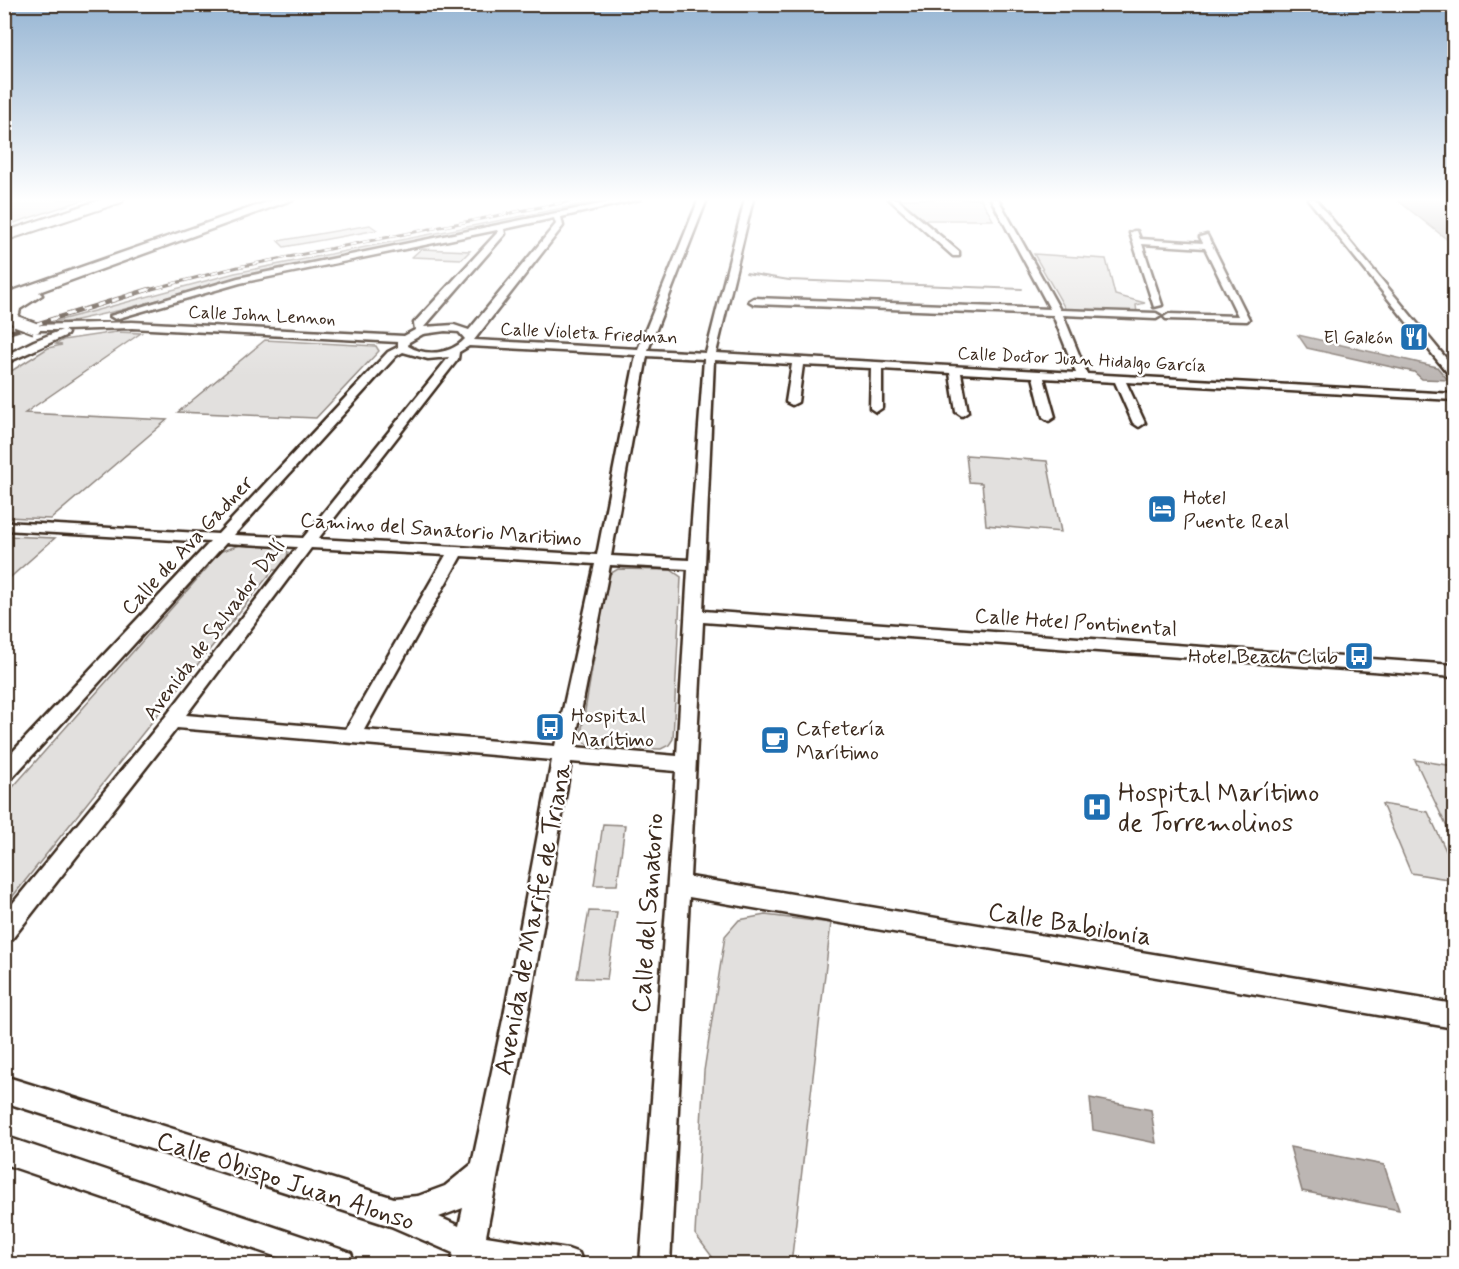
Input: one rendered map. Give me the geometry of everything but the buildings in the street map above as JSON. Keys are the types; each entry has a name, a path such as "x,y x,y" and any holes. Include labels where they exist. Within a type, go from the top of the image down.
{"main road":[{"path":"8,310 28,297 67,282 73,277 125,258"},
{"path":"8,310 129,258"}],"street":[{"path":"4,361 66,330 117,320 238,281 350,258"},
{"path":"464,343 460,329 420,331 418,325 478,258"},
{"name":"Avenida de Salvador Dalí","path":"4,932 172,721 308,542 532,258"},
{"name":"Avenida de Marife de Triana","path":"468,1255 642,352 680,258"},
{"name":"Calle del Sanatorio","path":"655,1264 695,616 708,355 733,258"},
{"path":"1026,258 1057,314 1083,375"},
{"path":"1141,258 1156,311"},
{"path":"754,302 1057,314 1156,311 1169,317 1236,320 1244,318 1214,258"},
{"path":"1360,258 1455,374"},
{"path":"8,310 35,328 66,330"},
{"name":"Calle John Lennon","path":"117,320 404,343 423,355 464,343"},
{"name":"Calle de Ava Gadner","path":"4,774 388,358 420,331"},
{"name":"Calle Violeta Friedman","path":"464,343 708,355"},
{"name":"Calle Doctor Juan Hidalgo García","path":"708,355 1455,397"},
{"path":"792,402 798,360"},
{"path":"876,408 877,364"},
{"path":"955,368 962,412"},
{"path":"1036,373 1049,417"},
{"path":"1118,377 1138,423"},
{"name":"Camino del Sanatorio Maritimo","path":"4,526 696,565"},
{"path":"352,734 455,553"},
{"name":"Calle Hotel Pontinental","path":"695,616 1455,671"},
{"path":"172,721 352,734 685,764"},
{"name":"Calle Babilonia","path":"677,885 1455,1016"},
{"name":"Calle Obispo Juan Alonso","path":"4,1089 393,1212 468,1255 491,1252 568,1264"},
{"path":"4,1150 340,1264"},
{"path":"393,1212 418,1210 454,1197 484,1173"}],"shaded area":[{"path":"309,258 336,258 234,279 121,310 50,326 42,325 235,273"},
{"path":"1036,258 1106,259 1115,295 1145,303 1136,305 1137,313 1066,310"},
{"path":"116,332 141,333 25,413 167,420 51,519 5,517 5,375 48,348 62,345 56,344 63,340"},
{"path":"1298,335 1437,367 1448,380 1422,379 1414,372 1307,348"},
{"path":"265,340 376,346 379,351 316,418 178,412"},
{"path":"966,455 1047,461 1061,532 986,525 982,483 969,482"},
{"path":"5,536 55,538 5,582"},
{"path":"240,545 283,548 288,552 287,558 280,570 273,570 5,906 5,796 208,567 203,566 222,551"},
{"path":"618,569 671,570 681,577 673,739 669,745 661,749 593,747 580,740 608,575"},
{"path":"1415,760 1454,766 1454,842"},
{"path":"1382,804 1428,812 1454,868 1454,880 1411,873"},
{"path":"603,824 625,825 617,885 594,885"},
{"path":"589,911 617,912 607,979 577,978"},
{"path":"765,915 831,923 791,1264 725,1264 713,1258 695,1234 704,1071 725,936 739,920"},
{"path":"1090,1098 1151,1110 1156,1143 1093,1130"},
{"path":"1290,1147 1384,1165 1399,1210 1302,1191"}],"waterway":[{"path":"746,273 789,280 1022,289"}],"railway":[{"path":"144,291 282,258"},
{"path":"4,334 150,289"}],"place":[{"name":"El Galeón","path":"1414,337"},
{"name":"Hotel Puente Real","path":"1162,509"},
{"name":"Hotel Beach Club","path":"1359,656"},
{"name":"Hospital Marítimo","path":"550,727"},
{"name":"Cafetería Marítimo","path":"775,740"},
{"name":"Hospital Marítimo de Torremolinos","path":"1097,807"}]}
